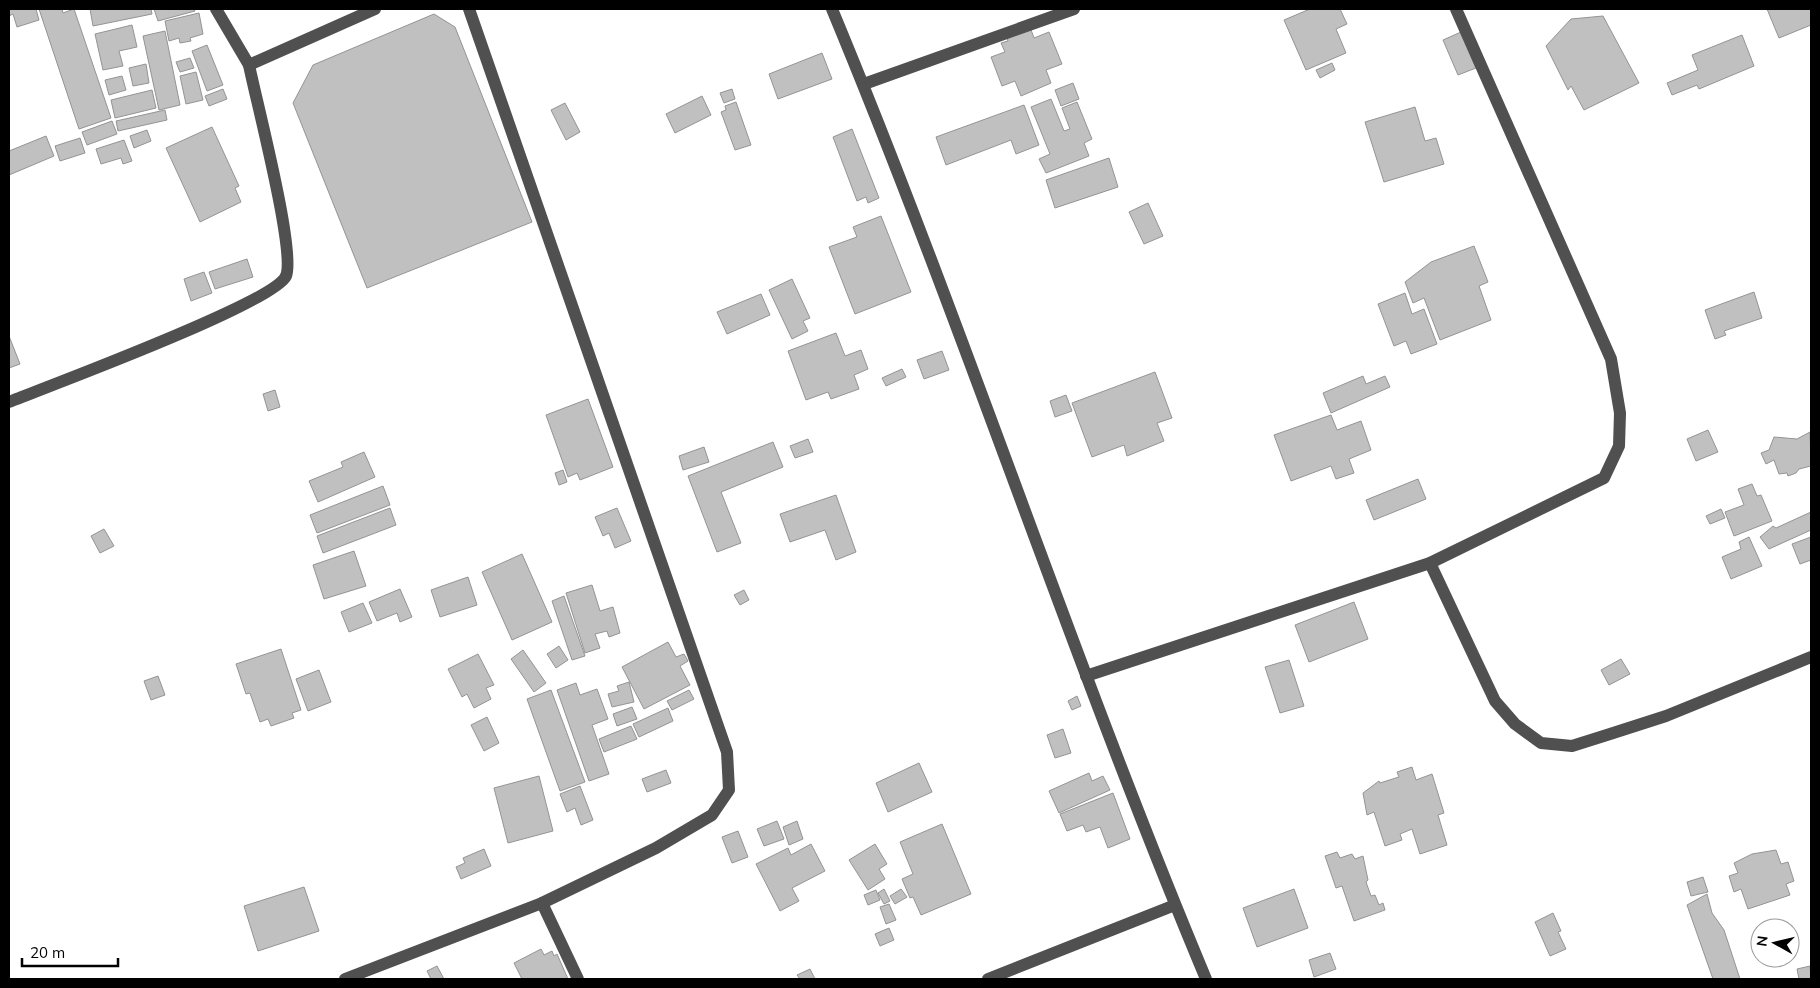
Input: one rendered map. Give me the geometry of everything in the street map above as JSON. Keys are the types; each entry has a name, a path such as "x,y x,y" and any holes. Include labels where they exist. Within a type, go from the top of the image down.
{"street":[{"path":"9,402 215,319 276,288 286,276 289,257 276,186 249,65 216,9"},
{"path":"249,65 375,9"},
{"path":"345,979 542,903 656,848 712,815 729,790 727,752 469,9"},
{"path":"832,9 864,84 1086,676 1175,905 1206,979"},
{"path":"864,84 1074,9"},
{"path":"1086,676 1430,563 1604,478 1619,446 1620,413 1611,359 1456,9"},
{"path":"1430,563 1495,701 1515,724 1541,743 1572,746 1610,734 1666,716 1811,657"},
{"path":"542,903 578,979"},
{"path":"988,979 1175,905"}],"building":[{"path":"9,9 36,9 39,20 17,27 13,14 9,16"},
{"path":"39,9 62,9 63,13 74,9 111,118 79,129"},
{"path":"90,9 151,9 152,14 93,26"},
{"path":"154,9 194,9 195,11 158,21"},
{"path":"1310,9 1340,9 1347,24 1336,29 1346,53 1306,70 1284,20"},
{"path":"1767,9 1811,9 1811,25 1779,38"},
{"path":"199,13 203,34 190,38 191,41 180,43 179,38 169,41 165,21"},
{"path":"434,14 455,27 532,222 367,288 293,103 313,65"},
{"path":"1603,16 1639,83 1584,110 1571,86 1568,90 1546,46 1571,19"},
{"path":"132,25 137,47 119,51 123,66 103,70 95,34"},
{"path":"1030,27 1034,38 1049,32 1062,64 1046,70 1051,83 1021,96 1015,81 1002,86 991,57 1005,52 1001,43 1008,41 1006,36"},
{"path":"165,31 180,105 159,110 143,36"},
{"path":"1461,32 1476,68 1458,75 1443,40"},
{"path":"1742,35 1754,66 1699,89 1697,85 1672,95 1667,83 1698,70 1692,55"},
{"path":"207,45 223,85 207,91 192,51"},
{"path":"822,53 832,79 778,99 769,74"},
{"path":"190,58 194,68 180,72 176,62"},
{"path":"1332,63 1335,70 1320,78 1316,70"},
{"path":"146,64 149,83 133,86 129,68"},
{"path":"196,72 203,100 186,104 180,76"},
{"path":"122,76 126,90 109,95 105,80"},
{"path":"1073,83 1079,99 1061,106 1055,90"},
{"path":"223,89 227,99 209,106 205,96"},
{"path":"732,89 735,99 724,103 720,93"},
{"path":"152,90 156,108 115,118 111,100"},
{"path":"702,96 711,115 675,133 666,114"},
{"path":"1051,99 1064,131 1070,129 1062,108 1077,102 1092,139 1084,143 1089,156 1046,173 1039,159 1050,154 1031,107"},
{"path":"736,102 751,145 735,150 721,112 726,110 725,106"},
{"path":"565,103 580,132 566,140 551,110"},
{"path":"1024,105 1039,145 1016,154 1011,140 946,165 936,137"},
{"path":"1415,107 1425,141 1436,138 1444,164 1384,182 1365,122"},
{"path":"165,110 167,120 118,131 116,121"},
{"path":"112,121 117,134 87,145 82,132"},
{"path":"212,127 239,186 235,188 241,202 200,222 166,148"},
{"path":"852,129 879,198 868,203 866,197 857,201 833,137"},
{"path":"147,130 151,141 134,148 130,136"},
{"path":"46,136 54,156 9,175 9,151"},
{"path":"80,138 85,153 60,161 55,146"},
{"path":"124,140 132,161 123,164 121,158 101,164 96,149"},
{"path":"1109,158 1118,187 1055,208 1046,180"},
{"path":"1148,203 1163,236 1144,244 1129,212"},
{"path":"881,216 911,292 855,314 829,247 857,237 853,227"},
{"path":"1474,246 1488,282 1479,286 1491,320 1440,340 1424,298 1413,303 1405,282 1431,262"},
{"path":"247,259 253,277 215,289 209,272"},
{"path":"204,272 212,293 191,301 184,279"},
{"path":"792,279 810,318 803,321 808,331 792,339 769,290"},
{"path":"1754,292 1762,318 1724,331 1726,335 1715,339 1705,310"},
{"path":"1405,293 1412,314 1424,309 1437,344 1411,354 1406,341 1394,346 1378,304"},
{"path":"761,294 770,315 727,334 717,312"},
{"path":"836,333 845,356 861,350 868,369 854,375 859,389 831,399 828,392 806,400 788,351"},
{"path":"9,336 20,364 9,368"},
{"path":"942,351 949,370 924,379 917,360"},
{"path":"902,369 906,377 886,386 882,378"},
{"path":"1155,372 1172,418 1157,423 1164,441 1127,456 1124,445 1092,457 1072,403"},
{"path":"1363,376 1366,384 1385,376 1390,387 1331,413 1323,393"},
{"path":"275,390 280,407 268,411 263,394"},
{"path":"1066,395 1072,411 1055,417 1050,401"},
{"path":"588,399 613,467 580,480 577,473 568,477 546,415"},
{"path":"1331,415 1337,430 1361,421 1371,450 1349,459 1354,473 1336,479 1331,466 1291,481 1274,435"},
{"path":"1708,430 1718,452 1696,461 1687,439"},
{"path":"1810,432 1811,466 1799,469 1796,473 1788,476 1787,473 1779,474 1774,460 1766,464 1761,453 1769,450 1774,437 1797,439"},
{"path":"808,439 813,452 795,458 790,446"},
{"path":"773,442 783,467 721,492 741,543 717,552 688,476"},
{"path":"704,447 709,462 683,470 679,456"},
{"path":"364,452 375,477 318,502 309,481 343,467 341,462"},
{"path":"563,470 567,482 559,485 555,473"},
{"path":"1418,479 1426,499 1374,520 1366,500"},
{"path":"1752,484 1757,496 1761,495 1772,521 1734,536 1725,512 1744,505 1738,489"},
{"path":"383,486 390,505 317,533 310,515"},
{"path":"836,495 856,552 836,560 825,530 790,542 780,514"},
{"path":"390,508 396,525 323,553 317,536"},
{"path":"617,508 631,541 615,548 609,533 603,536 595,517"},
{"path":"1721,509 1725,518 1710,524 1706,516"},
{"path":"1811,512 1811,530 1769,549 1760,537 1773,526 1776,528"},
{"path":"104,529 114,546 100,553 91,536"},
{"path":"1749,537 1762,566 1731,579 1722,557 1741,549 1739,542"},
{"path":"1811,537 1811,560 1800,564 1792,544"},
{"path":"354,551 366,586 324,599 313,565"},
{"path":"522,554 552,622 512,640 482,572"},
{"path":"468,577 477,605 440,617 431,590"},
{"path":"592,585 600,611 613,607 620,633 609,637 607,631 595,634 600,648 585,653 566,593"},
{"path":"400,589 412,617 400,622 397,613 377,621 369,602"},
{"path":"744,590 749,600 740,605 734,595"},
{"path":"564,596 585,656 572,660 552,601"},
{"path":"1354,602 1368,639 1309,662 1295,625"},
{"path":"363,603 372,623 349,632 341,612"},
{"path":"668,642 676,657 684,654 688,661 680,666 690,685 644,709 622,667"},
{"path":"559,646 568,660 556,668 547,654"},
{"path":"281,649 301,710 292,713 294,718 271,726 268,719 260,722 250,693 246,694 236,664"},
{"path":"523,650 546,683 534,692 511,659"},
{"path":"478,654 494,685 486,688 491,699 474,708 467,694 462,697 448,669"},
{"path":"1621,659 1630,674 1609,685 1601,670"},
{"path":"1289,660 1304,706 1280,713 1265,667"},
{"path":"319,670 331,702 308,711 296,679"},
{"path":"158,676 165,695 151,700 144,681"},
{"path":"629,682 634,702 612,707 608,694 619,691 617,686"},
{"path":"576,683 580,695 597,689 608,719 592,725 609,774 589,781 557,690"},
{"path":"551,690 585,782 560,791 527,699"},
{"path":"689,690 694,699 672,710 667,701"},
{"path":"1077,696 1081,706 1072,710 1068,701"},
{"path":"632,707 637,719 617,726 613,714"},
{"path":"668,708 673,721 639,737 633,724"},
{"path":"487,717 499,743 484,751 471,725"},
{"path":"631,726 637,739 604,752 599,739"},
{"path":"1063,729 1071,753 1055,758 1047,735"},
{"path":"919,763 932,792 888,812 876,783"},
{"path":"1412,767 1416,780 1432,774 1444,813 1438,815 1447,845 1420,854 1412,829 1400,834 1402,840 1385,846 1374,812 1367,815 1363,793 1379,781 1380,783 1399,777 1397,772"},
{"path":"666,770 671,783 647,792 642,779"},
{"path":"1089,773 1092,781 1103,776 1110,790 1059,813 1049,791"},
{"path":"539,776 553,831 508,843 494,788"},
{"path":"580,786 593,820 581,825 575,808 567,812 560,794"},
{"path":"1113,793 1130,839 1108,848 1100,827 1086,832 1083,825 1067,831 1060,814"},
{"path":"777,821 784,839 764,846 757,829"},
{"path":"797,821 803,839 789,845 783,827"},
{"path":"942,824 971,894 921,915 913,897 910,898 902,879 913,874 900,842"},
{"path":"738,831 748,857 732,863 722,837"},
{"path":"811,844 825,871 792,888 799,901 780,911 756,864 788,848 791,855"},
{"path":"875,844 887,864 879,869 885,879 868,890 849,860"},
{"path":"484,849 491,866 461,879 456,867 465,863 463,858"},
{"path":"1776,850 1781,864 1788,862 1794,881 1786,884 1790,895 1748,909 1741,889 1734,892 1729,876 1738,873 1734,863 1752,854"},
{"path":"1337,852 1340,858 1352,854 1355,859 1363,856 1368,880 1366,882 1371,896 1375,895 1379,905 1383,903 1385,910 1354,921 1342,886 1336,888 1325,856"},
{"path":"1703,877 1708,892 1691,896 1687,882"},
{"path":"304,887 319,931 258,951 244,906"},
{"path":"884,889 890,901 884,904 878,893"},
{"path":"901,889 907,897 895,904 890,896"},
{"path":"1294,889 1308,928 1257,947 1243,908"},
{"path":"876,890 880,900 868,905 864,895"},
{"path":"1707,894 1712,913 1724,930 1740,979 1713,979 1687,905"},
{"path":"889,904 896,920 886,924 880,907"},
{"path":"1553,913 1561,931 1558,932 1566,949 1550,956 1535,922"},
{"path":"889,928 894,940 880,946 875,934"},
{"path":"541,949 544,955 552,951 554,956 557,954 568,979 522,979 514,963"},
{"path":"1330,953 1336,969 1314,977 1309,960"},
{"path":"437,966 444,979 431,979 427,971"},
{"path":"1810,966 1811,979 1799,979 1797,969"},
{"path":"810,969 815,979 800,979 797,975"}]}
